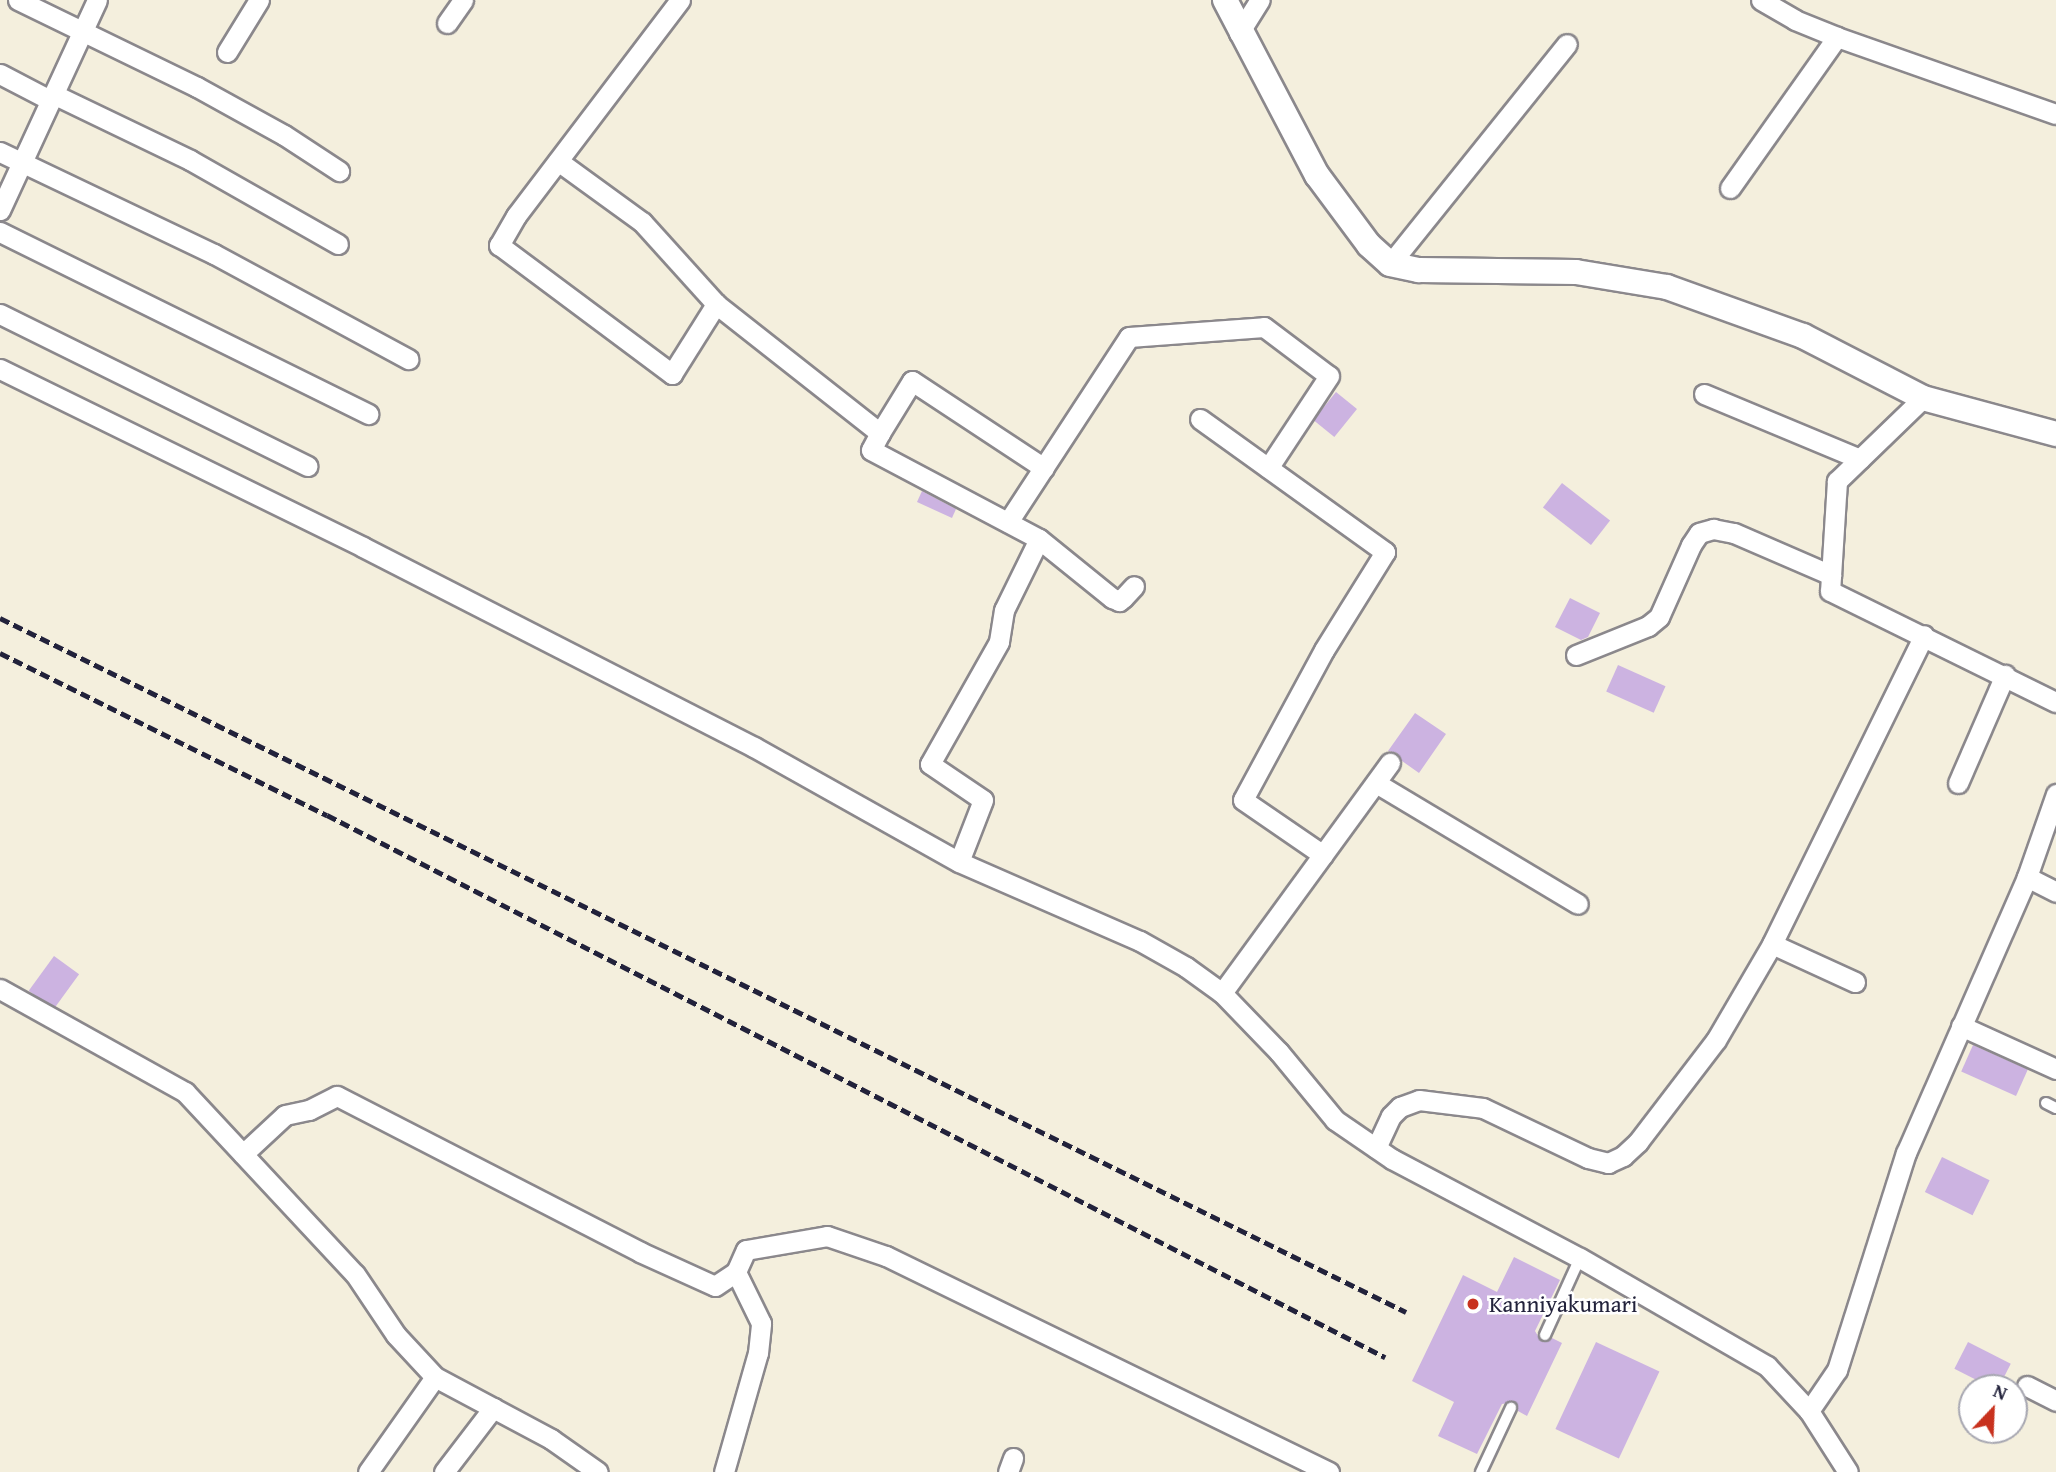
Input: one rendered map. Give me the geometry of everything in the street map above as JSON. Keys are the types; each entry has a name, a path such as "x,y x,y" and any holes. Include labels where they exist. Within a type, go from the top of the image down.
{"street":[{"path":"18,0 197,87 284,135 339,172"},
{"path":"0,209 96,0"},
{"path":"227,52 260,0"},
{"path":"447,23 463,0"},
{"path":"680,0 516,216 499,245 672,374 716,304"},
{"path":"1225,0 1239,33 1317,175 1369,245 1391,264 1419,270 1576,272 1667,287 1803,336 1923,398 2056,434"},
{"path":"1239,33 1260,0"},
{"path":"1761,0 1795,20 1837,37 2056,114"},
{"path":"1730,188 1837,37"},
{"path":"1391,264 1567,44"},
{"path":"0,75 190,160 338,244"},
{"path":"0,152 214,254 408,359"},
{"path":"558,161 642,222 716,304 880,433"},
{"path":"0,232 369,414"},
{"path":"0,314 308,466"},
{"path":"1008,522 1129,337 1265,327 1329,376 1268,468"},
{"path":"0,369 363,547 754,747 959,862 1140,941 1186,967 1222,993 1279,1052 1335,1120 1376,1147 1580,1258 1767,1366 1810,1412 1848,1472"},
{"path":"1044,468 912,381 871,450 1039,539 1112,598 1119,601 1134,586"},
{"path":"1704,394 1860,459"},
{"path":"1923,398 1837,481 1830,591 2006,675 2056,702"},
{"path":"1200,419 1385,552 1324,650 1243,800 1322,855"},
{"path":"1576,655 1648,626 1659,618 1690,545 1699,533 1713,529 1734,533 1831,575"},
{"path":"959,862 983,800 930,764 999,642 1004,610 1039,539"},
{"path":"1376,1147 1391,1116 1400,1107 1419,1100 1483,1108 1588,1158 1608,1163 1623,1156 1638,1142 1716,1040 1772,944 1924,635"},
{"path":"1958,783 2006,675"},
{"path":"1222,993 1390,763"},
{"path":"1376,783 1578,904"},
{"path":"1810,1412 1837,1370 1906,1153 2027,877 2056,797"},
{"path":"2027,877 2056,892"},
{"path":"1772,944 1855,982"},
{"path":"0,989 185,1092 355,1274 396,1335 435,1377 551,1439 598,1472"},
{"path":"1961,1026 2056,1069"},
{"path":"243,1154 285,1115 309,1110 337,1096 640,1252 715,1286 736,1272 747,1250 827,1236 886,1256 1329,1472"},
{"path":"724,1472 758,1353 761,1323 736,1272"},
{"path":"368,1472 435,1377"},
{"path":"2028,1387 2056,1401"},
{"path":"444,1472 494,1408"}],"lane":[{"path":"1545,1335 1580,1258"},
{"path":"1481,1472 1511,1408"}],"building":[{"path":"1336,392 1357,409 1334,437 1313,420"},
{"path":"1562,483 1610,521 1591,545 1543,507"},
{"path":"922,491 956,509 952,518 917,502"},
{"path":"1570,598 1600,613 1588,637 1581,640 1555,627"},
{"path":"1618,665 1666,686 1654,713 1606,691"},
{"path":"1415,713 1446,734 1419,773 1402,761 1397,753 1388,751"},
{"path":"54,956 79,974 54,1009 29,991"},
{"path":"1973,1045 2028,1069 2016,1096 1961,1071"},
{"path":"1942,1157 1990,1180 1973,1215 1925,1192"},
{"path":"1514,1257 1560,1280 1535,1331 1541,1341 1552,1338 1562,1343 1527,1416 1518,1411 1515,1402 1502,1404 1477,1454 1438,1436 1454,1402 1412,1381 1463,1275 1497,1292"},
{"path":"1596,1342 1659,1372 1619,1459 1555,1429"},
{"path":"1968,1342 2011,1364 2006,1374 1965,1374 1954,1369"}],"railway":[{"path":"0,618 1406,1312"},
{"path":"0,653 327,815 1385,1357"}],"place":[{"name":"Kanniyakumari","path":"1473,1304"}]}
